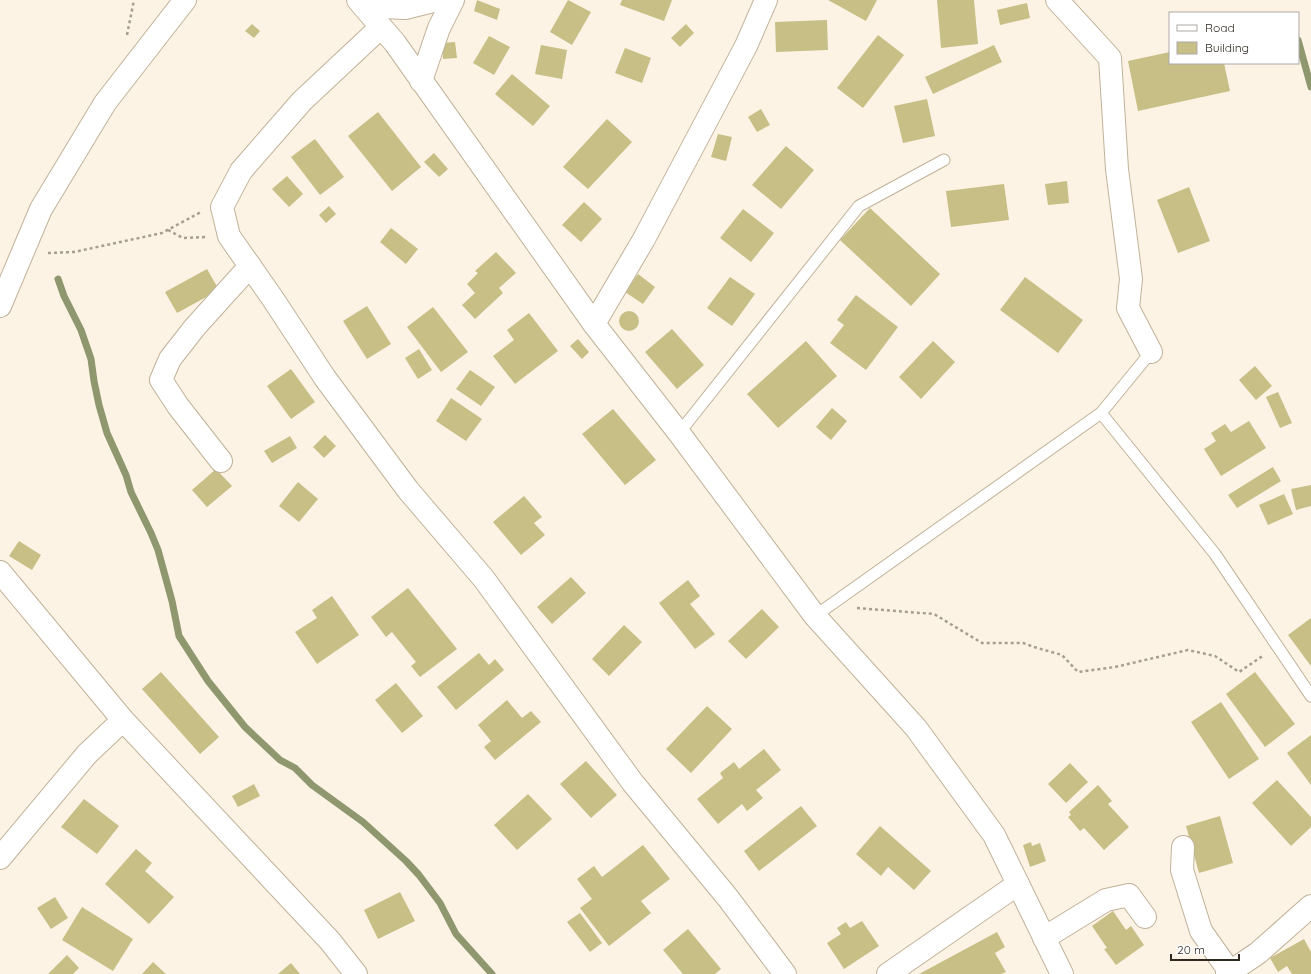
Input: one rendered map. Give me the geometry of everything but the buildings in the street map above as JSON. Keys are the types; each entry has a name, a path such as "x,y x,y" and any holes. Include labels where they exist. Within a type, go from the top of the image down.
{"street":[{"path":"0,306 41,209 105,103 185,0"},
{"path":"361,3 405,8 437,0"},
{"path":"422,81 439,28 453,0"},
{"path":"594,324 644,239 746,46 766,0"},
{"path":"1057,0 1110,58 1117,169 1131,279 1128,308 1151,352"},
{"path":"361,3 422,81 594,324 679,433 815,616 916,728 994,835 1062,974"},
{"path":"381,27 302,101 241,171 222,206 229,236 325,378 408,490 484,579 633,783 728,898 785,974"},
{"path":"221,462 178,406 161,380 170,359 195,327 250,266"},
{"path":"0,572 124,720 330,941 356,974"},
{"path":"0,858 87,754 124,720"},
{"path":"1182,847 1182,870 1201,932 1228,973 1258,953 1311,906"},
{"path":"888,974 1018,884"},
{"path":"1044,938 1106,900 1114,898 1129,895 1145,917"}],"lane":[{"path":"679,433 859,206 944,160"},
{"path":"815,616 1101,413 1151,352"},
{"path":"1101,413 1216,554 1311,696"}],"path":[{"path":"24,249 35,253 74,252 162,233 225,200"},
{"path":"168,229 183,238 229,236"},
{"path":"843,596 853,608 934,614 982,643 1023,642 1034,647 1062,655 1078,672 1115,667 1188,650 1215,656 1239,672 1277,646"}],"waterway":[{"path":"1299,44 1311,87"},
{"path":"58,279 64,296 81,330 91,359 99,405 107,433 126,475 131,492 158,550 172,601 179,636 208,681 245,727 280,760 295,768 312,785 363,822 406,861 419,875 440,903 456,934 492,974"}]}
